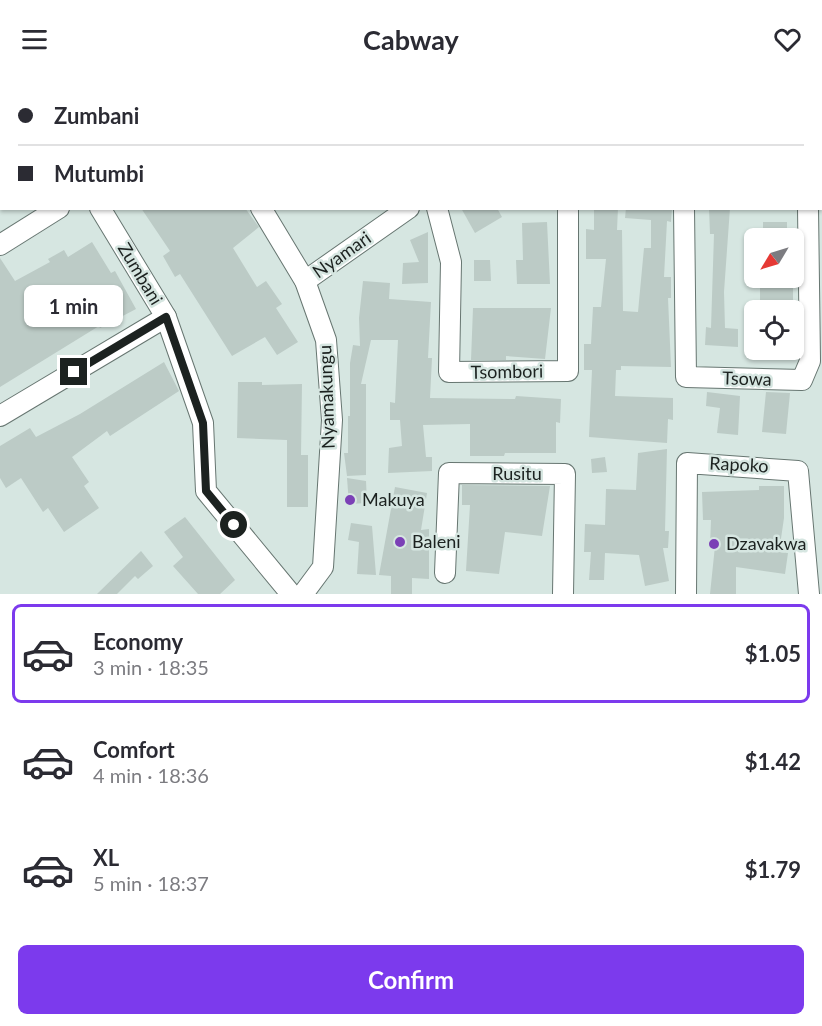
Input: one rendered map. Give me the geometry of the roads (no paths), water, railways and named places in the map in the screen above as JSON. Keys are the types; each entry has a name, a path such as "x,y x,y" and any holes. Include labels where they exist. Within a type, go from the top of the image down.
{"street":[{"path":"0,245 56,210"},
{"name":"Zumbani","path":"101,210 166,317 203,423 206,491 291,594"},
{"name":"Nyamakungu","path":"262,210 305,281 326,340 332,420 323,567 303,594"},
{"name":"Nyamari","path":"305,281 406,210"},
{"name":"Tsombori","path":"438,210 451,262 449,372 568,371 568,210"},
{"name":"Tsowa","path":"684,210 686,377 802,380 810,361 808,210"},
{"path":"0,416 166,317"},
{"name":"Rapoko","path":"686,594 687,463 798,471 809,594"},
{"name":"Rusitu","path":"445,573 448,473 565,474 563,594"}],"place":[{"name":"Makuya","path":"350,500"},
{"name":"Baleni","path":"400,542"},
{"name":"Dzavakwa","path":"714,544"}]}
